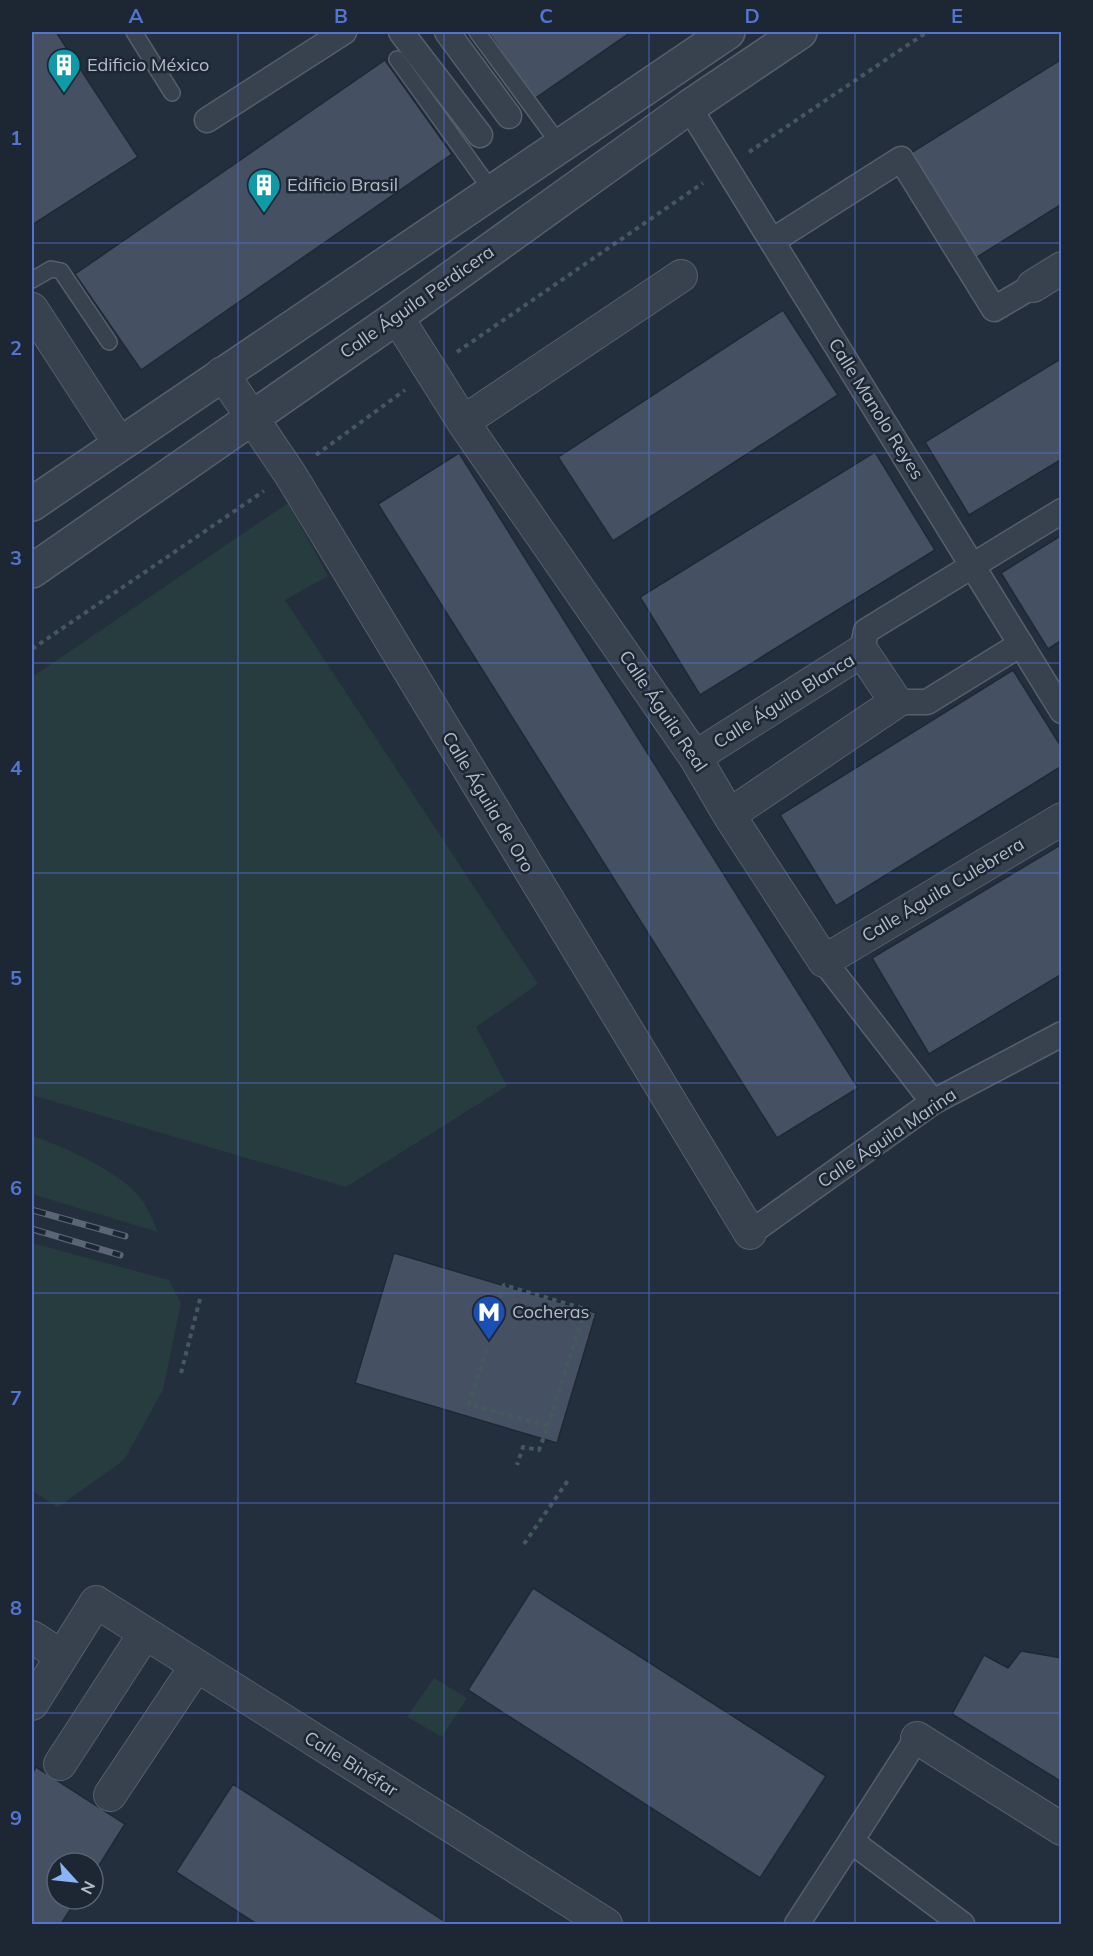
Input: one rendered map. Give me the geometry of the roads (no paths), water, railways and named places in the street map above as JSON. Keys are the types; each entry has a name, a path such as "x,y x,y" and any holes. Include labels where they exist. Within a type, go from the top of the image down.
{"street":[{"path":"207,120 344,32"},
{"path":"401,32 480,135"},
{"path":"447,32 509,116"},
{"path":"32,504 728,32"},
{"name":"Calle Águila Perdicera","path":"32,570 397,317 689,107 800,32"},
{"name":"Calle Manolo Reyes","path":"689,107 1061,711"},
{"path":"772,241 901,159 994,309 1062,268"},
{"path":"464,423 681,276"},
{"path":"32,309 119,443"},
{"name":"Calle Águila Real","path":"397,317 464,423 696,757 729,815 824,961 933,1102"},
{"name":"Calle Águila de Oro","path":"222,373 290,474 750,1233"},
{"path":"862,651 866,631 1062,511"},
{"path":"729,815 896,702 927,702 1021,644"},
{"name":"Calle Águila Blanca","path":"696,757 862,651 896,702"},
{"name":"Calle Águila Culebrera","path":"824,961 1062,819"},
{"name":"Calle Águila Marina","path":"750,1233 933,1102 1062,1034"},
{"name":"Calle Binéfar","path":"60,1655 96,1602 606,1924"},
{"path":"60,1764 145,1633"},
{"path":"32,1637 60,1655 32,1704"},
{"path":"110,1796 196,1666"},
{"path":"797,1924 917,1738 1062,1829"},
{"path":"850,1841 962,1924"}],"lane":[{"path":"134,32 172,93"},
{"path":"477,32 560,145"},
{"path":"397,59 492,191"},
{"path":"32,280 51,269 61,271 109,342"}],"railway":[{"path":"32,1210 125,1236"},
{"path":"32,1229 120,1255"}],"place":[{"name":"Edificio México","path":"64,94"},
{"name":"Edificio Brasil","path":"264,214"},
{"name":"Cocheras","path":"489,1341"}]}
